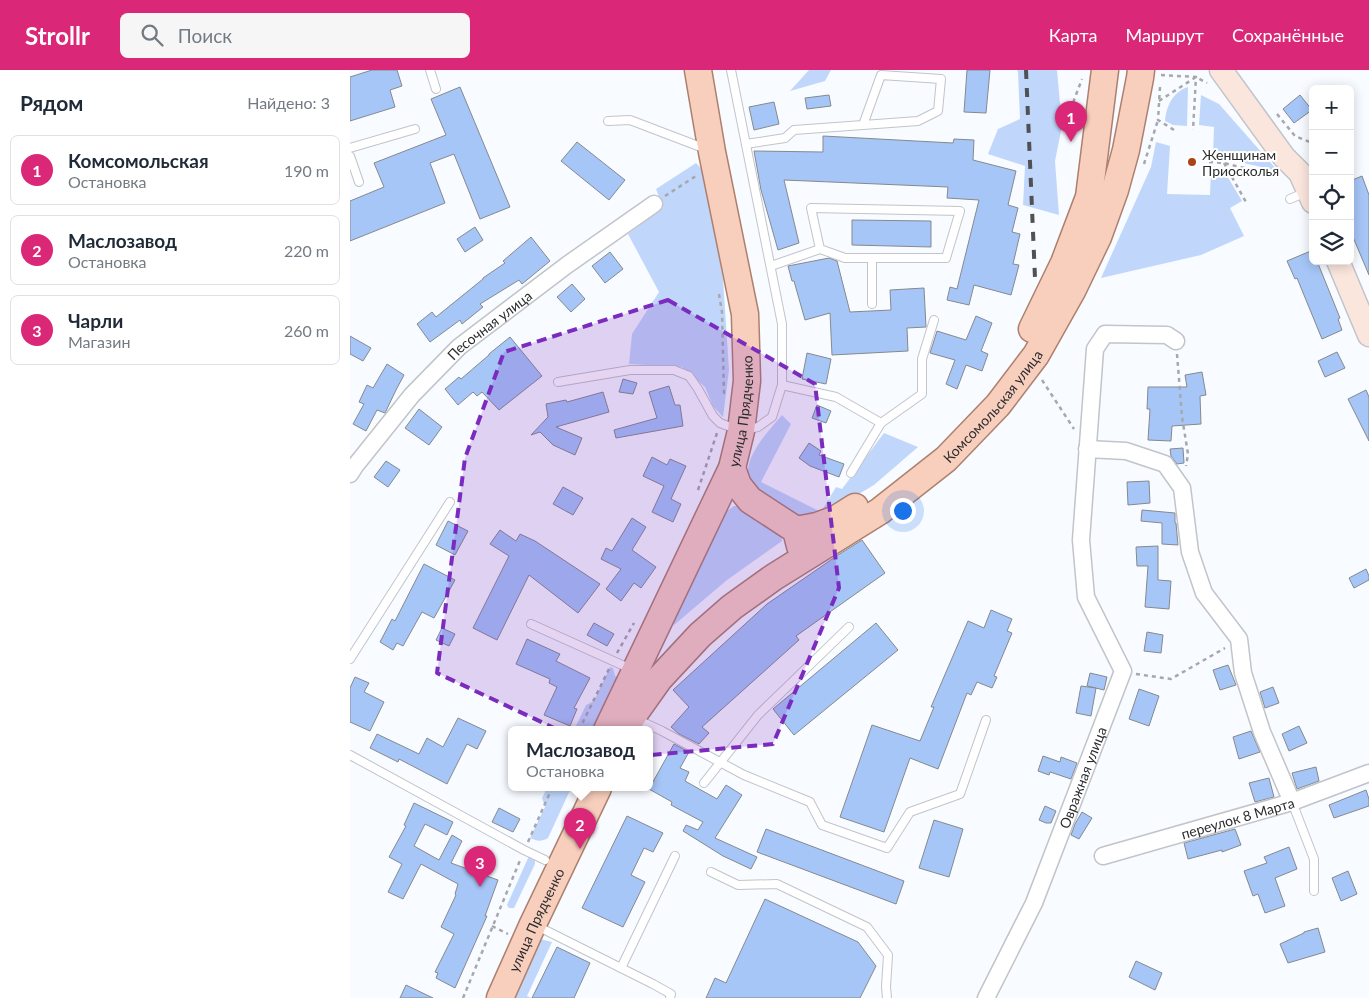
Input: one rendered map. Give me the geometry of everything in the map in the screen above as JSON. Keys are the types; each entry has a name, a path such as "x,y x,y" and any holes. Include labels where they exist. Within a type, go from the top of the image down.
{"main road":[{"name":"улица Прядченко","path":"608,726 624,666 662,616 705,500 732,468 730,427 747,381 745,314 706,163 698,70"},
{"name":"Комсомольская улица","path":"796,530 817,526 836,519 893,482 950,433 998,382 1033,327 1064,263 1089,197 1095,72"},
{"name":"Комсомольская улица","path":"700,635 732,607 797,562 880,511 946,459 998,406 1036,355 1072,290 1098,237 1115,190 1149,75"},
{"path":"1215,77 1300,173 1304,197"},
{"path":"1340,265 1369,335"},
{"path":"732,468 738,485 750,500 796,530 800,547 797,562"},
{"path":"705,500 731,497 750,500"},
{"path":"662,616 666,630 677,637 687,638 700,635"},
{"path":"629,724 659,679 700,635"},
{"name":"улица Прядченко","path":"482,998 543,859 578,791"},
{"name":"улица Прядченко","path":"500,998 532,924 543,859 596,791"}],"street":[{"name":"Песочная улица","path":"350,474 412,395 460,347 566,265 654,204"},
{"path":"1123,672 1086,597 1080,540 1095,349 1105,334 1167,335 1176,340"},
{"path":"1087,449 1126,451 1165,464 1182,488 1190,552 1204,593 1239,639 1243,673 1262,732 1292,802"},
{"name":"Овражная улица","path":"986,998 1034,904 1123,672"},
{"name":"переулок 8 Марта","path":"1103,856 1292,802 1369,773"}],"lane":[{"path":"430,70 436,89"},
{"path":"558,382 630,370 674,370 689,376 713,416 730,427 758,427 772,417 782,384 782,324 730,70"},
{"path":"746,144 785,138 794,130 863,125 918,121 938,112 941,80 881,75 863,125"},
{"path":"608,121 630,120 706,163"},
{"path":"350,148 415,129"},
{"path":"350,156 359,182"},
{"path":"771,266 820,249 845,258 946,258 960,211 811,208 820,249"},
{"path":"872,259 872,304"},
{"path":"851,473 881,423 922,394 922,358 934,320"},
{"path":"782,384 836,397 881,423"},
{"path":"350,659 450,502"},
{"path":"531,624 624,666"},
{"path":"704,782 758,715 849,627"},
{"path":"653,729 662,731 744,775 810,802 822,825 887,848 910,812 960,794 986,720"},
{"path":"350,755 543,859"},
{"path":"1292,802 1314,859 1314,891"},
{"path":"622,968 675,856"},
{"path":"711,872 738,885 777,884 867,927 888,954 887,998"},
{"path":"532,924 622,968 670,994 670,998"}],"path":[{"path":"1068,134 1074,100 1095,72"},
{"path":"1174,130 1158,120 1159,101 1149,75 1215,77"},
{"path":"1159,101 1196,77"},
{"path":"1193,130 1196,77"},
{"path":"1277,114 1296,136 1309,142"},
{"path":"1209,162 1224,163 1279,176"},
{"path":"674,191 706,163"},
{"path":"1224,163 1246,202"},
{"path":"719,294 722,312 724,395"},
{"path":"1176,340 1182,417 1188,454 1182,488"},
{"path":"1042,380 1087,449"},
{"path":"705,500 730,427"},
{"path":"582,726 624,666 634,623"},
{"path":"1123,672 1171,679 1239,639"},
{"path":"463,998 543,859 552,791"}],"highlighted area":[{"path":"668,300 815,384 839,588 773,744 618,758 437,673 465,458 504,352"}],"shaded area":[{"path":"809,70 831,70 825,81 790,91"},
{"path":"1017,70 1057,70 1062,126 1055,161 1059,215 1023,205 1025,166 988,154 998,129 1020,119"},
{"path":"1188,87 1187,126 1173,125 1165,121 1171,100 1178,92"},
{"path":"1201,95 1219,104 1278,171 1213,156 1214,127 1199,125"},
{"path":"1156,142 1170,146 1167,194 1210,195 1211,171 1226,174 1242,201 1230,208 1244,236 1201,255 1101,278 1151,167"},
{"path":"696,163 704,171 723,279 729,370 723,417 713,406 705,387 682,367 629,364 632,334 659,292 628,234 663,208 656,189"},
{"path":"782,415 791,424 761,482 821,512 836,487 842,489 884,433 918,447 874,485 825,514 800,520 757,492 750,483 748,473 754,452 768,431"},
{"path":"734,506 746,507 781,532 782,541 727,580 674,625 670,621 724,513"},
{"path":"610,667 613,668 615,676 620,682 599,726 576,726 586,705 594,701"},
{"path":"546,791 570,791 548,838 537,840 530,838 545,807 542,798"},
{"path":"529,856 535,859 535,864 514,908 509,908 507,905"},
{"path":"540,939 552,942 527,996 531,998 509,998"}],"building":[{"path":"372,70 397,70 402,86 390,90 395,107 350,121 350,77"},
{"path":"967,70 990,70 986,113 964,112"},
{"path":"460,87 510,207 480,219 454,154 430,163 445,203 350,241 350,201 384,187 374,163 446,135 431,99"},
{"path":"829,95 831,106 807,109 805,98"},
{"path":"1300,95 1309,106 1309,112 1294,123 1283,109"},
{"path":"774,102 779,124 754,130 749,107"},
{"path":"823,136 953,143 954,139 974,140 973,160 1016,171 1008,205 1018,208 1012,232 1020,234 1013,264 1019,265 1011,295 974,285 969,305 947,300 950,287 957,289 979,200 947,198 948,187 784,180 799,243 778,250 761,190 754,151 823,152"},
{"path":"577,142 625,180 609,200 561,161"},
{"path":"1362,176 1369,195 1369,275 1354,239 1354,179"},
{"path":"852,220 931,221 931,247 852,245"},
{"path":"475,227 483,240 465,252 457,239"},
{"path":"531,237 550,261 522,284 519,280 480,304 483,307 462,324 460,320 430,342 417,324 432,312 436,317 483,278 505,263 503,261"},
{"path":"610,252 623,269 605,283 592,266"},
{"path":"1309,252 1309,265 1319,265 1340,318 1338,319 1342,330 1322,339 1297,278 1295,279 1287,261"},
{"path":"829,258 837,261 850,312 891,310 890,290 924,288 926,327 907,328 908,351 832,355 830,313 805,320 788,266"},
{"path":"572,284 585,299 571,312 557,297"},
{"path":"976,316 992,323 981,351 988,354 982,371 966,365 957,389 946,384 955,360 930,353 937,331 966,340"},
{"path":"350,336 371,348 363,361 350,354"},
{"path":"510,337 542,376 499,410 482,392 477,396 473,392 458,405 445,389 459,377 461,379"},
{"path":"1337,352 1345,368 1325,377 1318,361"},
{"path":"807,353 831,359 826,384 802,379"},
{"path":"387,364 404,375 385,413 377,410 366,431 353,424 364,404 359,402 367,385 373,388"},
{"path":"1202,372 1206,395 1200,396 1201,424 1172,426 1171,441 1148,440 1150,409 1147,409 1148,387 1187,387 1185,375"},
{"path":"623,379 637,383 633,394 619,392"},
{"path":"669,386 675,405 680,405 683,426 616,438 614,430 657,418 649,392"},
{"path":"1366,390 1369,397 1369,441 1348,399"},
{"path":"603,392 609,412 556,427 582,438 575,455 553,445 540,432 531,435 548,417 546,404 566,400 567,402"},
{"path":"817,405 831,411 826,423 812,418"},
{"path":"419,409 442,427 429,445 405,428"},
{"path":"809,443 821,451 819,455 844,464 839,477 810,466 799,458"},
{"path":"1183,448 1184,463 1177,464 1171,456 1170,449"},
{"path":"652,457 667,465 670,459 686,466 671,499 681,504 673,522 652,512 664,486 643,476"},
{"path":"386,461 400,470 388,487 374,477"},
{"path":"1149,481 1150,503 1128,505 1127,482"},
{"path":"563,487 583,498 573,515 553,504"},
{"path":"1142,510 1175,513 1178,545 1162,544 1162,523 1141,521"},
{"path":"632,518 646,527 632,550 656,567 641,588 634,583 621,601 606,589 621,569 601,559 606,548 612,551"},
{"path":"448,521 468,531 455,555 436,545"},
{"path":"500,530 516,541 520,534 535,541 600,584 578,613 529,575 497,640 473,628 509,556 490,544"},
{"path":"862,540 885,573 796,636 799,640 702,727 709,733 699,744 679,734 671,727 689,707 673,690 767,604"},
{"path":"1158,546 1158,580 1171,581 1169,609 1145,607 1148,566 1137,566 1136,547"},
{"path":"424,564 455,580 434,618 422,612 403,646 397,643 393,650 380,642 392,619 395,621"},
{"path":"1366,569 1369,580 1354,588 1349,578"},
{"path":"991,610 1012,619 1007,631 1012,633 994,676 997,677 992,688 977,682 971,695 967,693 938,769 910,758 884,832 840,817 872,725 920,741 934,707 931,707 968,621 984,628"},
{"path":"594,623 614,634 607,646 587,635"},
{"path":"876,623 898,650 794,735 773,709"},
{"path":"442,628 455,634 449,646 436,640"},
{"path":"1147,632 1163,635 1161,653 1144,651"},
{"path":"527,639 560,654 556,661 590,678 574,708 577,709 570,726 544,715 557,687 549,683 550,679 516,664"},
{"path":"1228,665 1236,685 1220,690 1213,670"},
{"path":"1090,673 1107,677 1104,690 1087,686"},
{"path":"355,677 369,683 364,692 384,702 370,731 350,722 350,688"},
{"path":"1081,686 1096,688 1091,716 1076,713"},
{"path":"1273,687 1279,703 1265,708 1260,692"},
{"path":"1139,689 1159,696 1149,726 1129,719"},
{"path":"458,718 486,731 477,749 467,744 447,784 399,759 398,762 370,748 377,734 419,754 427,738 443,747"},
{"path":"1299,726 1307,743 1289,751 1282,734"},
{"path":"1251,731 1260,752 1239,759 1233,737"},
{"path":"674,744 689,752 680,768 689,772 685,781 717,799 726,785 742,795 715,838 757,857 751,869 723,856 683,831 686,825 698,830 703,822 671,805 672,802 653,791 653,782"},
{"path":"1043,756 1060,762 1061,757 1077,763 1071,779 1050,772 1049,775 1038,771"},
{"path":"1316,767 1319,781 1297,789 1292,773"},
{"path":"1269,778 1274,797 1255,802 1249,783"},
{"path":"1366,790 1369,806 1334,818 1329,805"},
{"path":"414,803 453,822 447,835 425,824 414,846 439,860 452,835 462,841 451,863 498,880 485,916 487,916 455,988 436,978 438,973 435,972 454,934 441,927 456,895 458,884 421,864 403,899 388,892 402,864 389,857 406,826 404,825"},
{"path":"1045,806 1056,811 1051,823 1039,820"},
{"path":"499,808 520,819 513,832 492,822"},
{"path":"1082,812 1092,818 1079,839 1071,835"},
{"path":"627,816 663,833 653,852 644,848 631,875 645,882 623,927 582,908"},
{"path":"934,820 963,829 949,877 919,868"},
{"path":"766,829 904,881 896,904 757,852"},
{"path":"1235,829 1241,845 1222,852 1222,850 1188,859 1184,843"},
{"path":"1289,847 1297,869 1275,878 1285,906 1265,913 1258,894 1253,896 1244,871 1267,863 1264,857"},
{"path":"1348,871 1357,894 1341,901 1332,878"},
{"path":"765,899 858,942 876,966 860,998 706,998 715,978 726,983"},
{"path":"1318,928 1325,952 1288,963 1280,944 1304,932"},
{"path":"557,947 590,963 574,998 532,998"},
{"path":"1136,961 1162,973 1155,990 1129,977"},
{"path":"406,985 433,998 400,998"}],"railway":[{"path":"1026,70 1035,278"}],"place":[{"name":"Комсомольская","path":"1071,142"},
{"name":"Женщинам Приосколья","path":"1192,162"},
{"name":"Маслозавод","path":"580,849"},
{"name":"Чарли","path":"480,887"}]}
